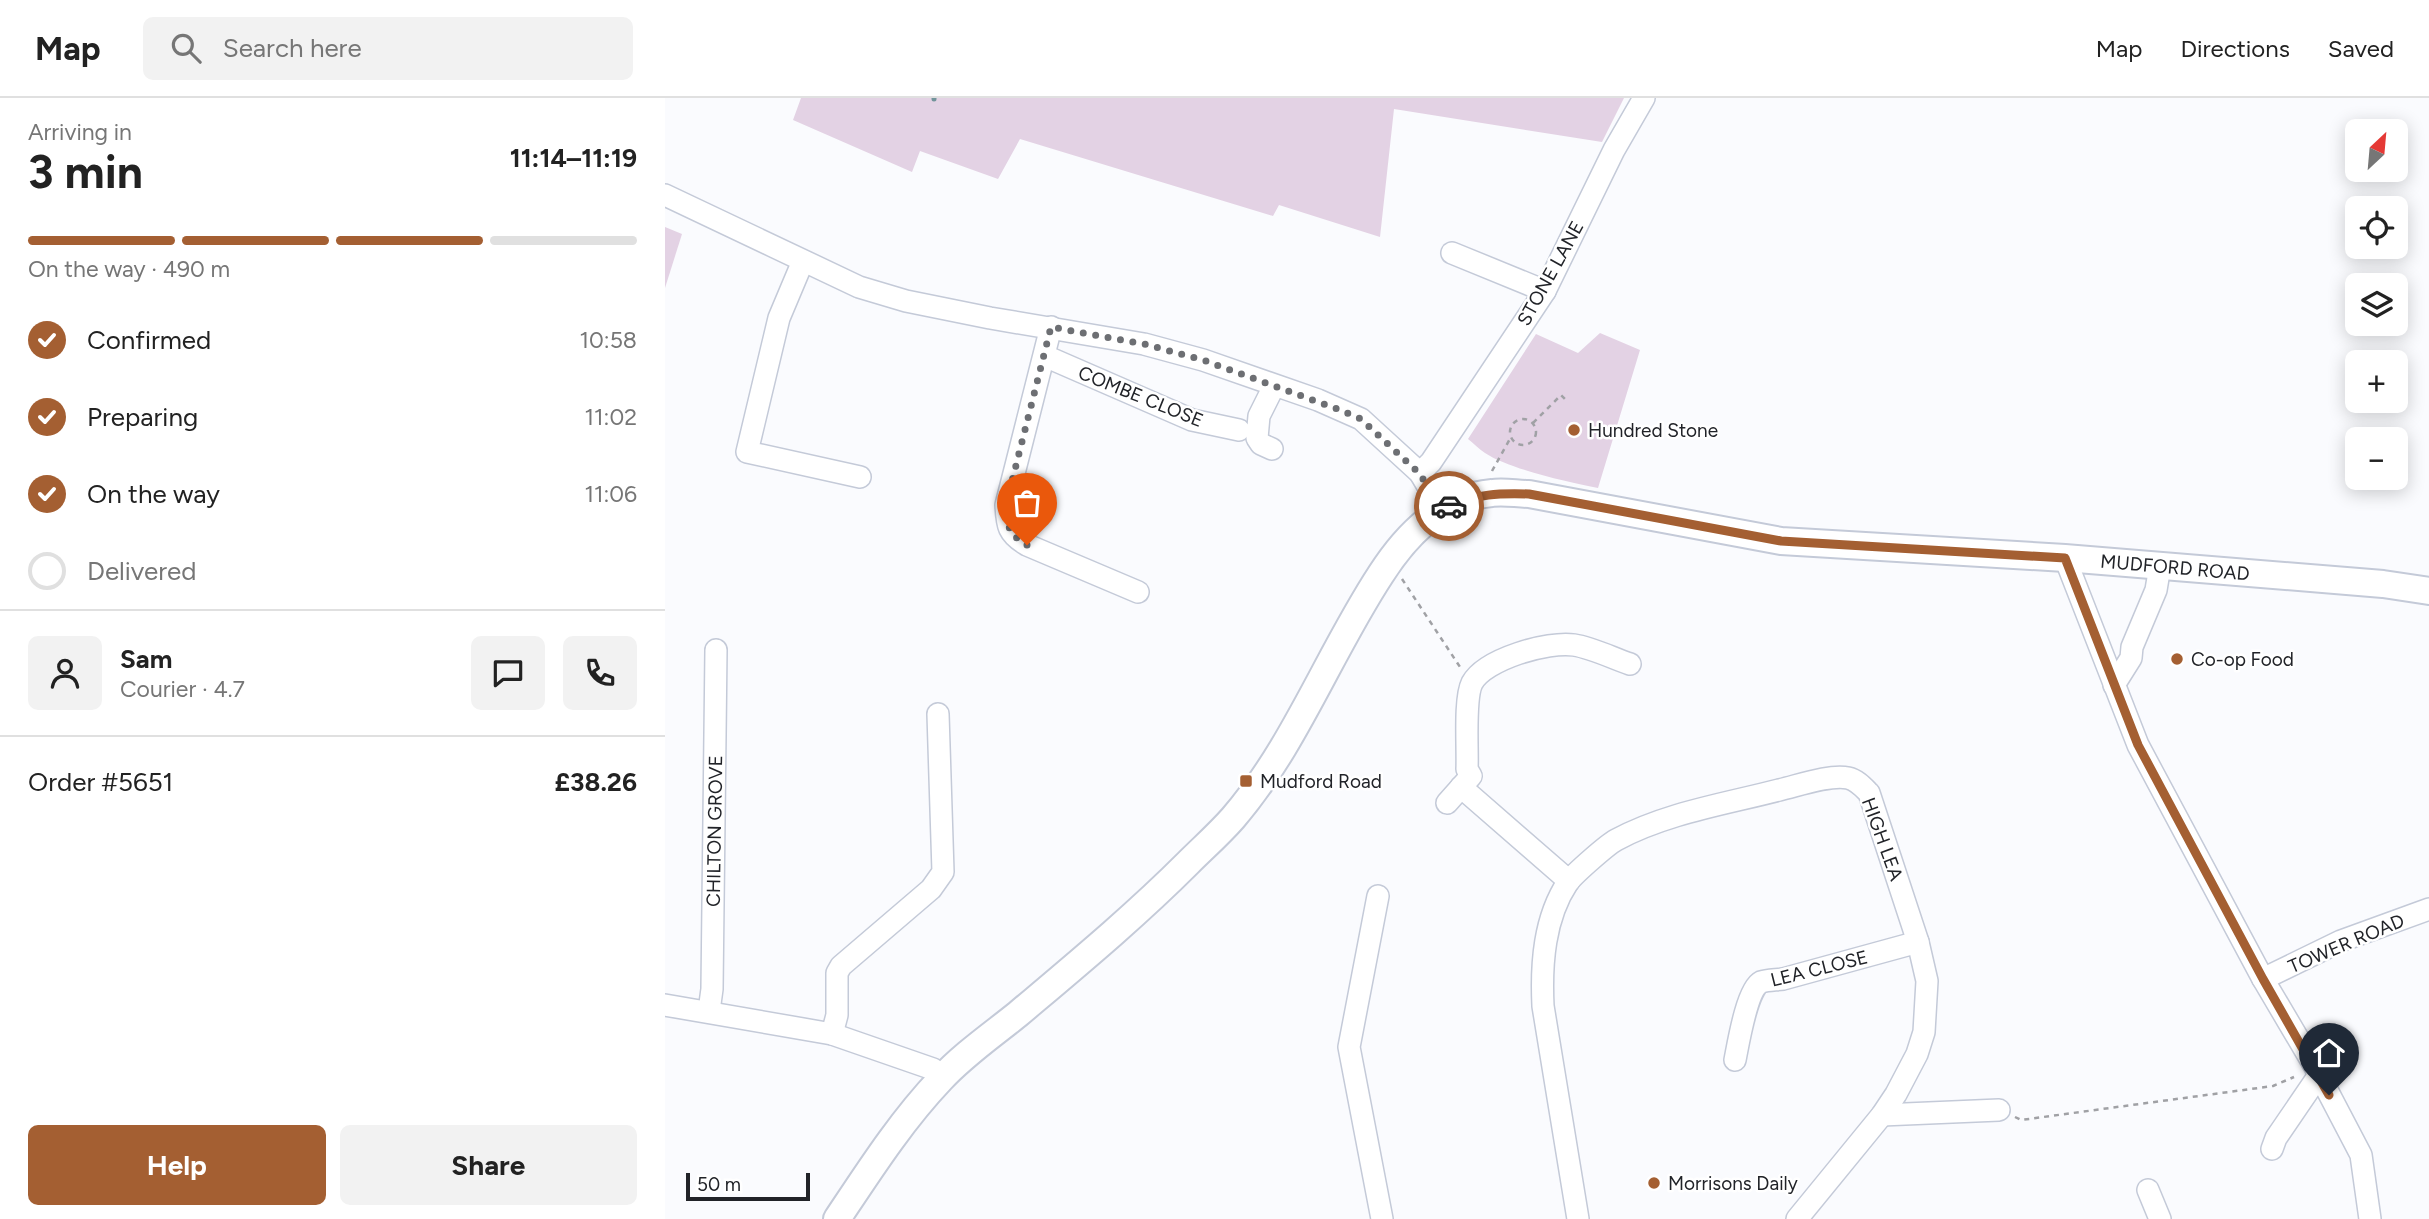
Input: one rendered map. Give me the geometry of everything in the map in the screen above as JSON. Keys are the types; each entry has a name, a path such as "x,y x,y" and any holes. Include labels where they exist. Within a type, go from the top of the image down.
{"main road":[{"name":"MUDFORD ROAD","path":"837,1219 893,1138 943,1077 1137,913 1231,820 1280,750 1319,684 1354,616 1389,561 1416,529 1442,510 1469,498 1492,493 1529,494 1781,541 2065,558 2383,584 2429,591"}],"street":[{"name":"STONE LANE","path":"1420,474 1431,462 1545,291 1614,150 1644,98"},
{"path":"665,195 859,287 906,301 990,318 1144,344 1203,360 1318,400 1361,419 1420,474 1442,510"},
{"path":"1452,253 1545,291"},
{"path":"803,261 779,318 747,452 866,479"},
{"path":"1051,327 1006,505 1007,522 1013,537 1138,592"},
{"name":"COMBE CLOSE","path":"1045,356 1192,420 1239,430"},
{"path":"1272,449 1261,444 1257,438 1259,416 1274,386"},
{"path":"2065,558 2138,745 2361,1155 2370,1219"},
{"path":"2114,685 2131,658 2132,647 2157,590 2160,566"},
{"path":"1569,881 1458,786 1471,684 1488,666 1543,647 1573,645 1630,664"},
{"name":"CHILTON GROVE","path":"709,1012 712,989 716,650"},
{"path":"832,1034 837,1015 837,973 841,966 931,889 943,872 938,714"},
{"name":"HIGH LEA","path":"1578,1219 1543,1006 1541,970 1546,939 1556,908 1569,881 1613,842 1643,827 1798,786 1847,778 1860,784 1869,793 1918,942 1927,981 1924,1032 1908,1074 1882,1115 1797,1219"},
{"path":"1378,896 1349,1047 1382,1219"},
{"name":"TOWER ROAD","path":"2263,979 2341,941 2429,909"},
{"name":"LEA CLOSE","path":"1735,1060 1748,1006 1754,989 1760,983 1918,942"},
{"path":"665,1005 832,1034 933,1069 943,1077"},
{"path":"2272,1149 2317,1071"},
{"path":"1882,1115 1999,1110"},
{"path":"2148,1190 2160,1219"}],"path":[{"path":"1533,423 1561,395 1567,401"},
{"path":"1543,402 1548,406"},
{"path":"1526,419 1533,423 1536,436 1530,443 1517,444 1511,437 1510,429 1514,422 1526,419"},
{"path":"1489,477 1511,437"},
{"path":"1389,561 1471,684"},
{"path":"1999,1110 2021,1120 2273,1086 2317,1071"}],"shaded area":[{"path":"801,98 1624,98 1602,142 1394,109 1380,237 1279,205 1273,216 1020,139 998,179 920,151 912,172 793,120"},
{"path":"665,227 682,234 665,288"},
{"path":"1600,333 1640,350 1598,488 1509,464 1485,453 1468,439 1536,334 1578,353"}],"way so far":[{"path":"1027,545 1013,537 1007,522 1006,505 1051,327 1144,344 1203,360 1318,400 1361,419 1420,474 1442,510 1449,506"}],"place":[{"name":"Hundred Stone","path":"1574,430"},
{"name":"Co-op Food","path":"2177,659"},
{"name":"Mudford Road","path":"1246,781"},
{"name":"Morrisons Daily","path":"1654,1183"}],"route":[{"path":"1449,506 1492,493 1529,494 1781,541 2065,558 2138,745 2263,979 2329,1095"}]}
